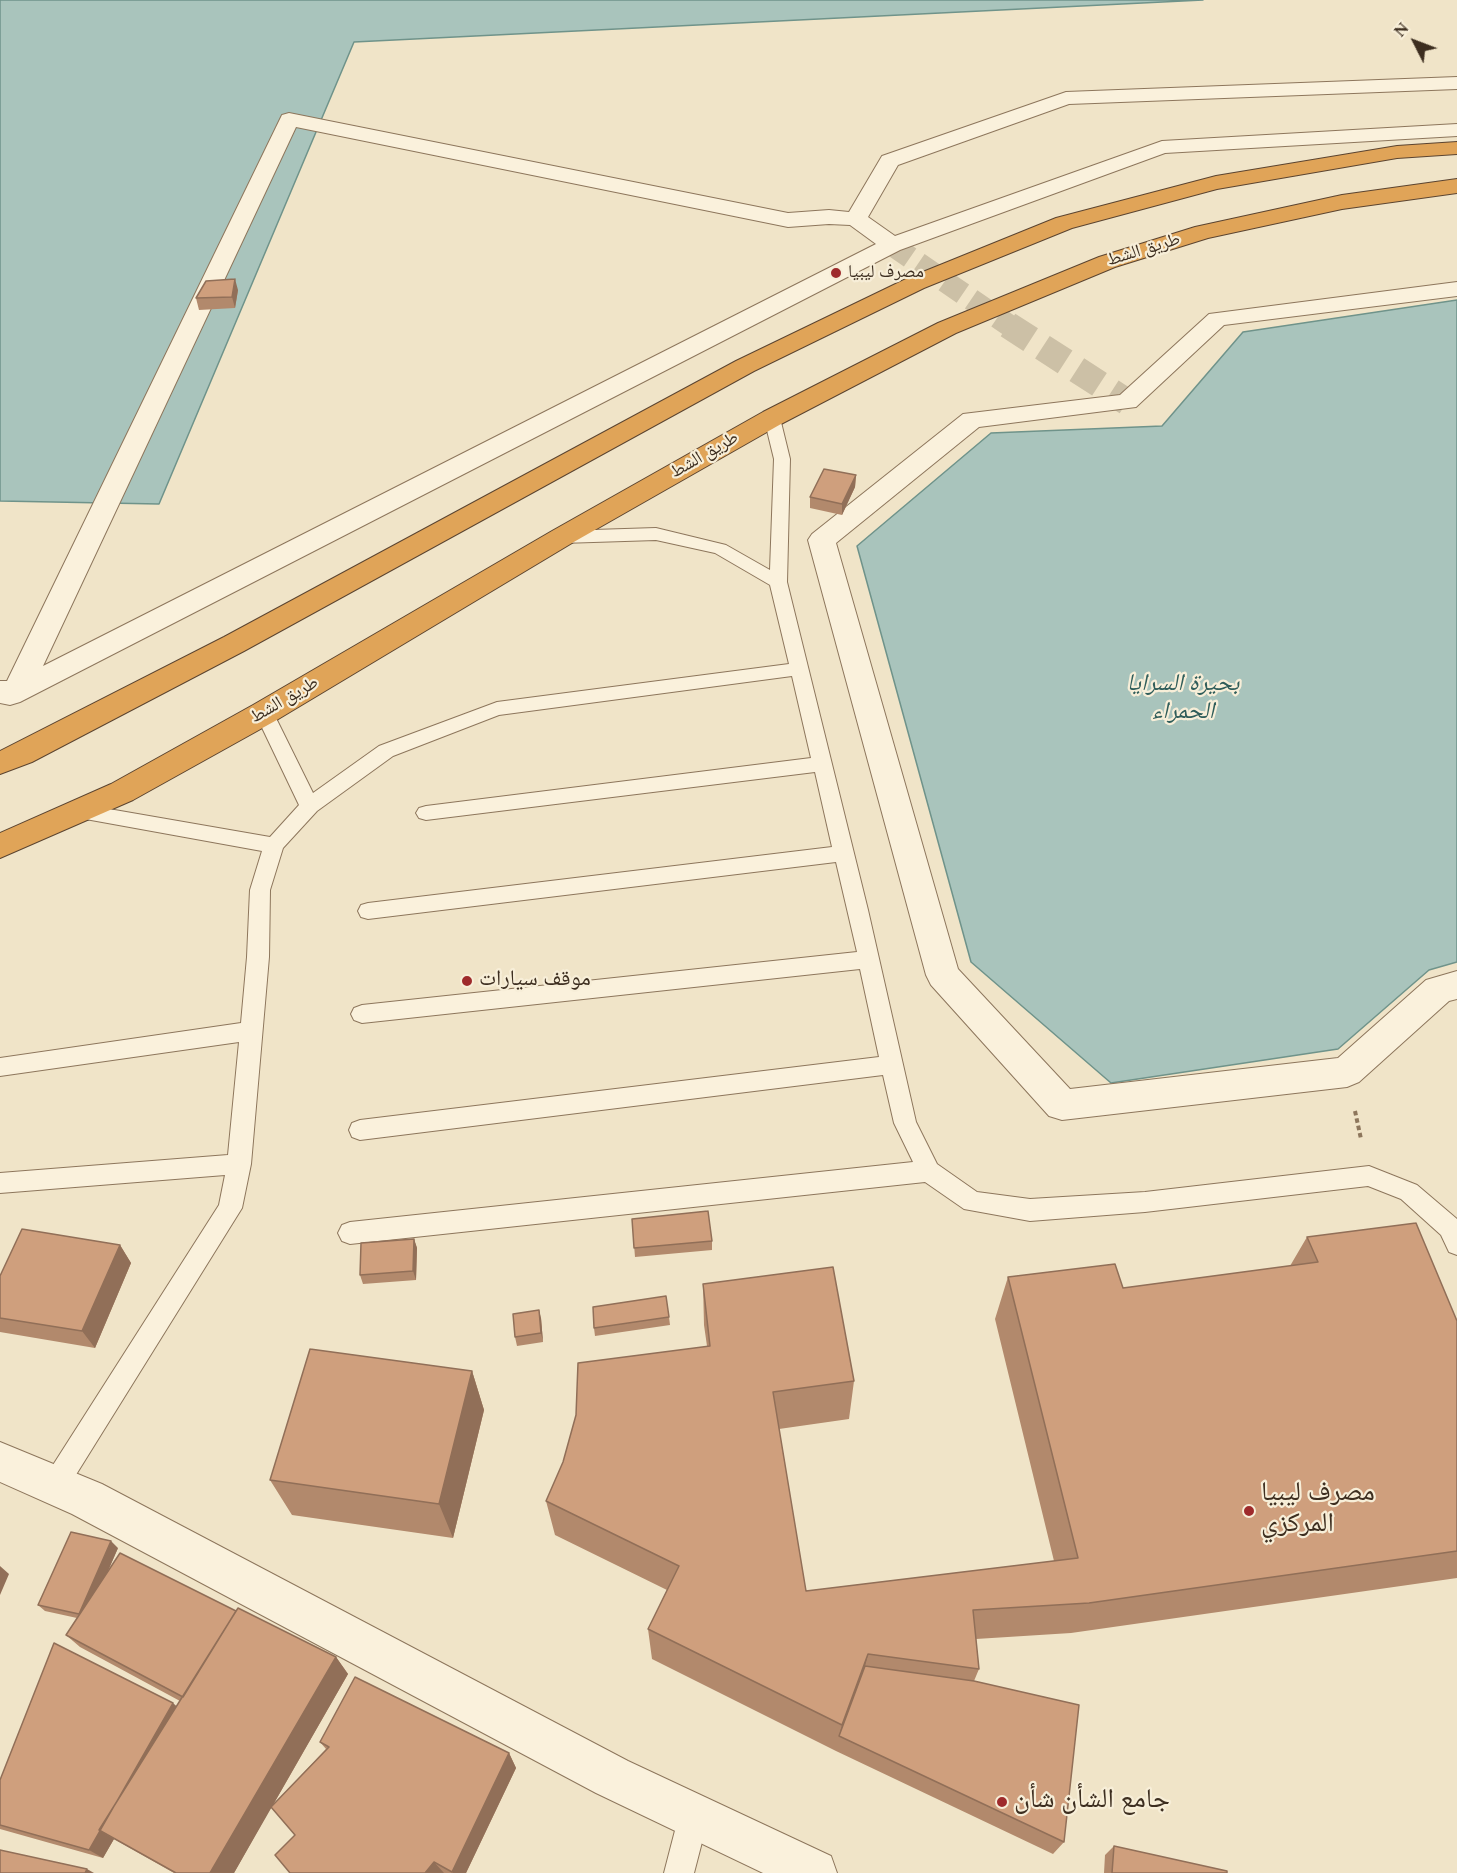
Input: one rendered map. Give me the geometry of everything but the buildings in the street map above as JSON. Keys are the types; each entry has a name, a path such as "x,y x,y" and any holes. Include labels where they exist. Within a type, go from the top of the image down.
{"highway":[{"path":"0,763 32,749 234,644 745,366 916,283 1064,224 1216,183 1397,152 1457,148"},
{"name":"طريق الشط","path":"0,846 122,792 264,713 562,537 772,417 947,328 1107,262 1203,232 1342,202 1457,186"}],"street":[{"path":"856,219 890,161 1066,98 1457,83"},
{"path":"5,694 289,119 788,220 829,217 856,219 892,245"},
{"path":"5,694 892,245 1162,147 1457,130"},
{"path":"1457,289 1217,319 1127,402 972,420 822,540 943,975 1062,1105 1347,1072 1438,990 1457,985"},
{"path":"0,1462 87,1499 612,1777 814,1873"}],"lane":[{"path":"772,417 782,459 778,582 869,959 905,1123 929,1171 972,1202 1030,1210 1145,1202 1368,1176 1409,1192 1450,1228 1457,1244"},
{"path":"562,537 656,534 720,549 778,582"},
{"path":"55,1485 230,1208 238,1164 258,957 260,890 274,845 310,806 386,751 497,709 799,669"},
{"path":"264,713 310,806"},
{"path":"426,813 822,764"},
{"path":"80,811 274,845"},
{"path":"368,911 844,853"},
{"path":"362,1014 869,959"},
{"path":"0,1067 251,1031"},
{"path":"360,1130 892,1065"},
{"path":"0,1183 238,1164"},
{"path":"350,1233 929,1171"},
{"path":"679,1873 694,1815"}],"path":[{"path":"1347,1072 1368,1176"}],"water":[{"path":"0,0 1203,0 354,42 159,504 0,501"},
{"name":"بحيرة السرايا الحمراء","path":"1457,300 1457,962 1429,970 1338,1049 1111,1083 971,962 857,546 991,433 1162,426 1243,332"}],"tunnel":[{"path":"892,245 1010,326"},
{"path":"1008,325 1127,402"}],"place":[{"name":"مصرف ليبيا","path":"836,273"},
{"name":"موقف سيارات","path":"467,981"},
{"name":"مصرف ليبيا المركزي","path":"1249,1511"},
{"name":"جامع الشأن شأن","path":"1002,1802"}]}
